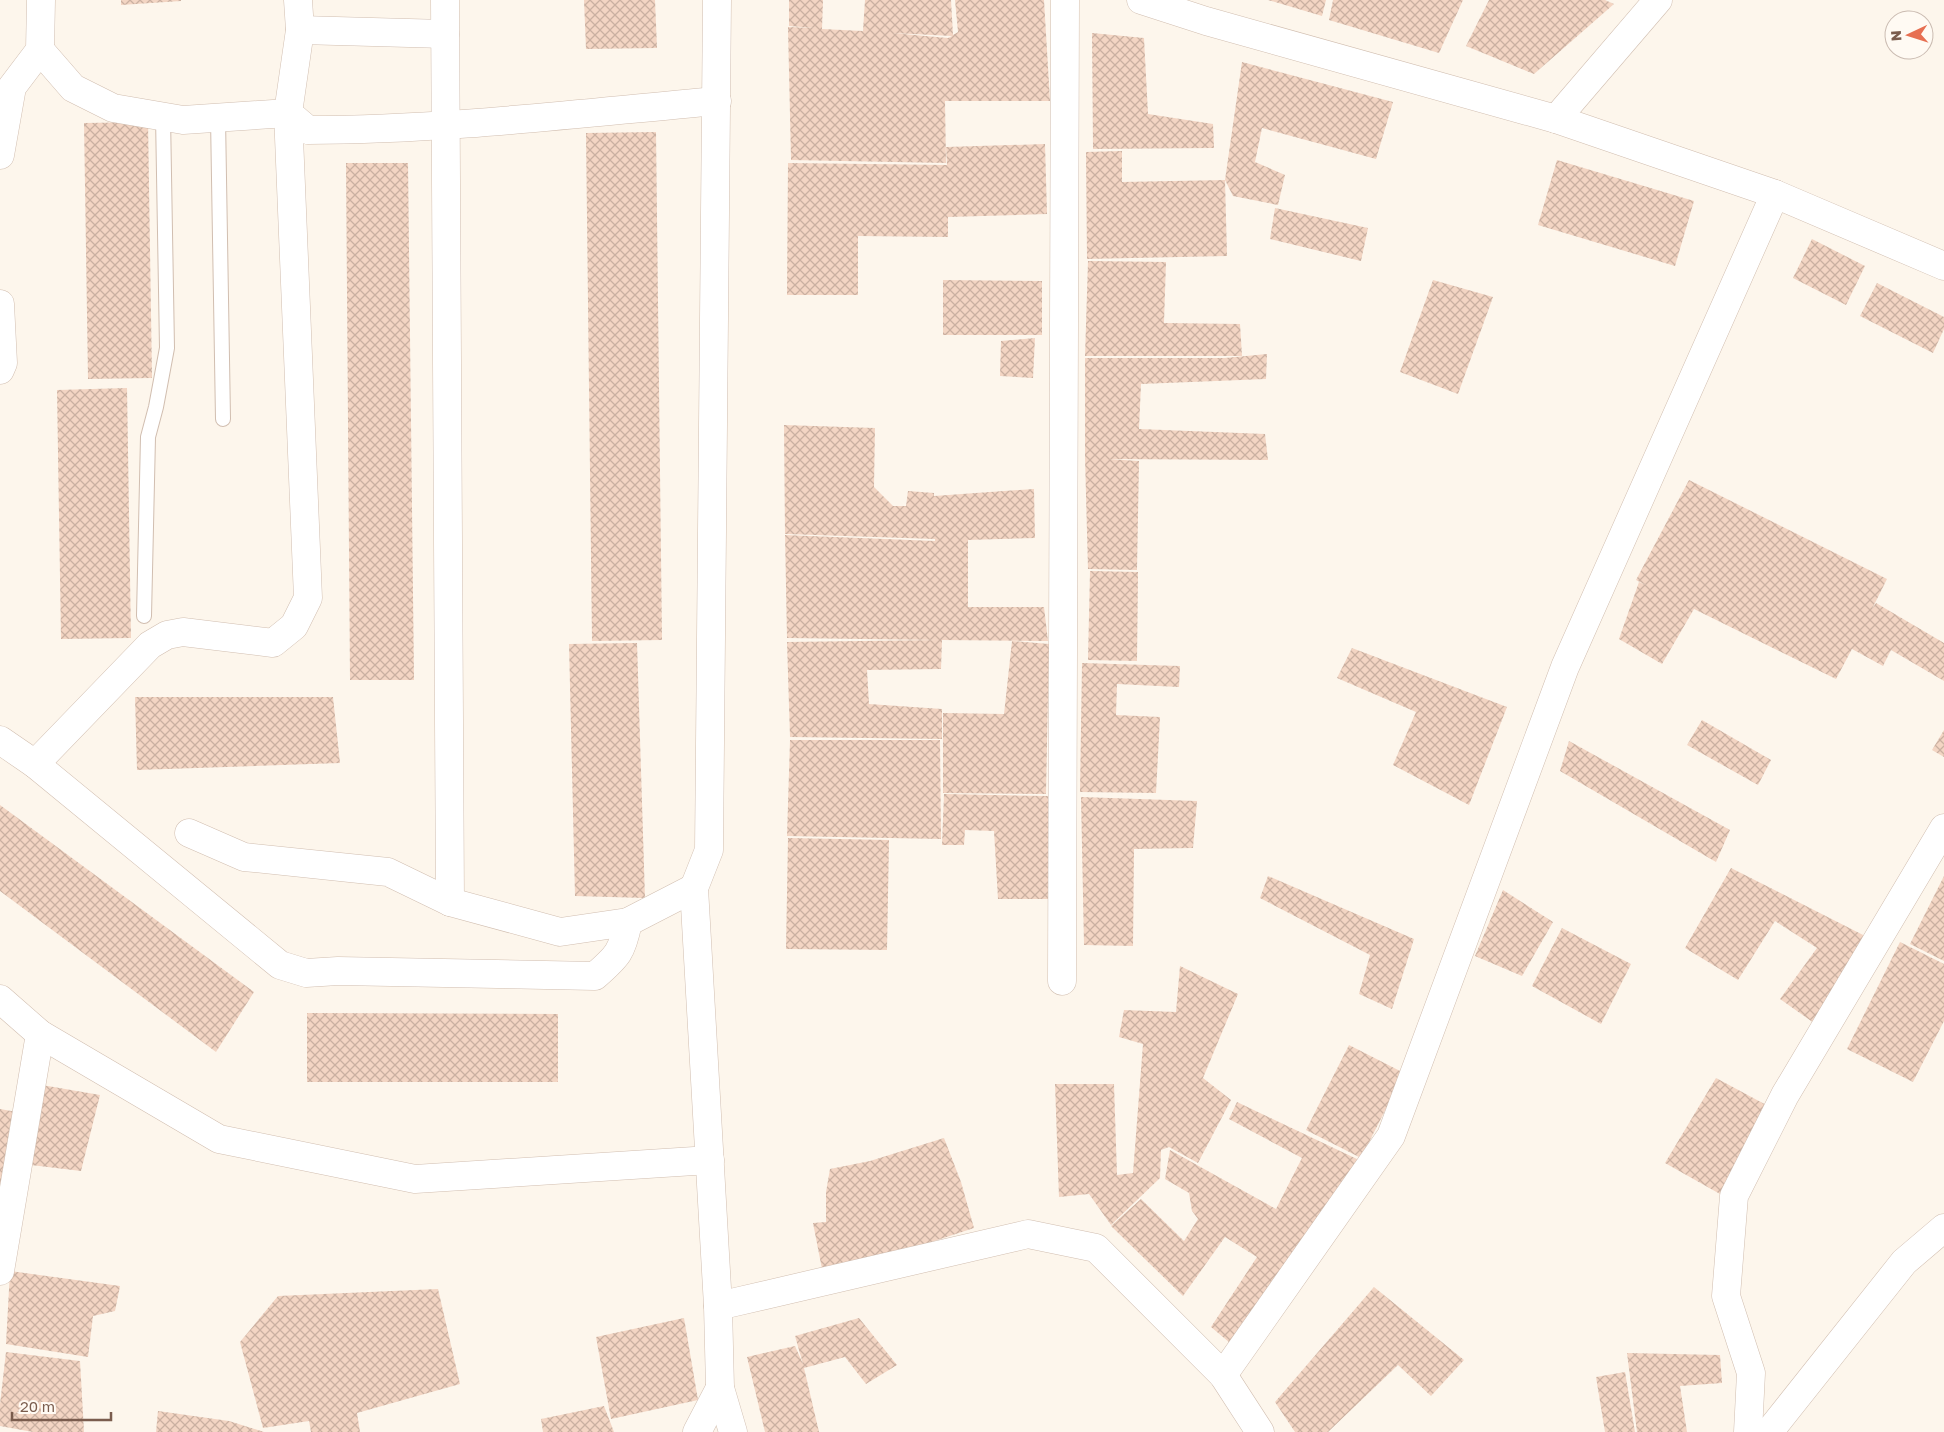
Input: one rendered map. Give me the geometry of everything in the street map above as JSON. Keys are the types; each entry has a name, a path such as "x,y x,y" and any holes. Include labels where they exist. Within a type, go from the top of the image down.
{"street":[{"path":"0,155 12,87 40,50 41,0"},
{"path":"35,764 150,645 167,635 183,632 273,644 294,626 308,598 288,113 300,30 298,0"},
{"path":"446,0 450,902"},
{"path":"717,0 709,850 694,888 718,1306 720,1388 733,1432"},
{"path":"1062,980 1065,0"},
{"path":"1141,0 1215,24 1556,119 1775,194 1944,266"},
{"path":"1556,119 1658,0"},
{"path":"300,30 445,34"},
{"path":"40,50 73,88 113,108 183,120 288,113 308,130 375,130 447,125 717,101"},
{"path":"1223,1375 1391,1136 1565,667 1775,194"},
{"path":"0,304 3,363 0,370"},
{"path":"0,740 35,764 280,965 306,973 338,970 595,976 614,960 624,945 628,922"},
{"path":"1748,1432 1751,1372 1726,1296 1734,1196 1785,1095 1944,828"},
{"path":"189,833 244,857 388,872 450,902 560,932 628,922 694,888"},
{"path":"0,999 40,1034 219,1139 415,1179 710,1160"},
{"path":"0,1270 40,1034"},
{"path":"1769,1432 1904,1262 1944,1228"},
{"path":"718,1306 1028,1234 1096,1248 1223,1375 1260,1432"},
{"path":"697,1432 720,1388"}],"lane":[{"path":"144,616 148,437 156,407 167,348 163,116"},
{"path":"218,118 223,419"}],"building":[{"path":"121,0 181,0 181,1 121,5"},
{"path":"584,0 655,0 657,48 586,49"},
{"path":"789,0 823,0 822,29 863,31 865,0 951,0 953,35 958,32 955,0 1044,0 1050,101 945,101 946,163 791,160 788,27 815,28 789,26","holes":["892,33 952,36 948,38"]},
{"path":"1268,0 1326,0 1322,16"},
{"path":"1333,0 1463,0 1439,53 1329,20"},
{"path":"1489,0 1605,0 1614,4 1534,74 1466,46"},
{"path":"1092,33 1144,38 1148,114 1213,124 1214,148 1093,149"},
{"path":"1242,62 1393,102 1376,159 1262,128 1255,162 1285,175 1278,205 1233,196 1225,180"},
{"path":"148,122 152,378 88,379 84,123"},
{"path":"656,132 662,640 592,641 586,133"},
{"path":"1045,144 1047,214 948,217 948,237 858,236 858,295 787,295 788,163 947,165 946,147"},
{"path":"1122,151 1122,182 1225,180 1227,256 1087,259 1086,152"},
{"path":"1557,160 1694,201 1675,266 1538,225"},
{"path":"346,163 408,163 414,680 350,680"},
{"path":"1275,208 1368,228 1361,261 1270,239"},
{"path":"1812,239 1865,266 1846,305 1793,278"},
{"path":"1088,261 1166,262 1164,323 1240,324 1242,356 1085,356"},
{"path":"943,280 1042,281 1042,335 943,335"},
{"path":"1433,280 1493,297 1458,394 1400,372"},
{"path":"1877,283 1944,317 1944,329 1933,353 1860,316"},
{"path":"1035,338 1033,378 1000,376 1001,341"},
{"path":"1267,354 1266,379 1141,384 1139,429 1265,434 1268,460 1108,459 1139,461 1137,570 1088,569 1085,358 1225,358"},
{"path":"127,388 131,638 61,639 57,390"},
{"path":"784,425 875,428 874,487 893,506 906,506 908,491 934,493 934,496 1034,489 1035,538 968,540 968,607 1044,607 1048,641 942,640 941,669 867,670 869,704 942,709 942,739 790,737 787,642 938,640 787,638 785,535 935,541 935,539 785,534"},
{"path":"1689,480 1887,579 1872,609 1876,603 1944,643 1944,681 1891,650 1883,666 1852,649 1836,679 1694,609 1662,664 1619,639 1639,582 1648,586 1636,580"},
{"path":"1090,571 1138,572 1137,661 1088,660"},
{"path":"1012,641 1049,644 1046,794 943,793 943,713 1004,714"},
{"path":"637,643 645,898 575,896 569,644"},
{"path":"1352,648 1507,707 1469,805 1393,765 1416,712 1337,678"},
{"path":"1082,663 1180,666 1179,687 1117,684 1116,715 1160,717 1156,793 1080,792"},
{"path":"135,697 333,697 340,763 137,770"},
{"path":"1702,720 1771,760 1758,785 1687,745"},
{"path":"1944,730 1944,757 1932,750"},
{"path":"790,740 940,740 941,839 787,836"},
{"path":"1569,741 1730,830 1716,862 1560,771"},
{"path":"944,794 1048,796 1053,899 998,899 994,831 965,830 964,845 942,845"},
{"path":"1081,797 1197,801 1193,848 1134,849 1133,946 1084,945"},
{"path":"0,805 254,992 216,1052 0,891"},
{"path":"788,838 889,840 887,950 786,949"},
{"path":"1731,868 1869,938 1821,1028 1780,999 1817,948 1775,921 1738,980 1685,948"},
{"path":"1268,876 1414,939 1392,1009 1359,994 1370,955 1260,898"},
{"path":"1944,876 1944,961 1910,944"},
{"path":"1503,890 1553,922 1522,976 1475,956"},
{"path":"1562,928 1631,964 1601,1024 1532,986"},
{"path":"1900,942 1944,964 1944,1021 1913,1082 1847,1049"},
{"path":"1180,966 1238,994 1203,1078 1231,1100 1198,1163 1169,1147 1161,1150 1160,1178 1111,1225 1089,1194 1059,1197 1055,1084 1114,1084 1117,1175 1133,1173 1143,1044 1119,1037 1124,1010 1176,1012"},
{"path":"307,1013 558,1014 558,1082 307,1082"},
{"path":"1349,1045 1404,1073 1361,1158 1306,1130"},
{"path":"1716,1078 1770,1107 1720,1194 1665,1163"},
{"path":"42,1085 100,1095 81,1171 31,1165"},
{"path":"1237,1102 1359,1160 1236,1348 1211,1327 1257,1257 1225,1237 1183,1296 1111,1226 1141,1199 1184,1241 1198,1219 1192,1211 1189,1193 1165,1179 1170,1150 1276,1209 1302,1158 1229,1119"},
{"path":"0,1109 17,1112 6,1187 0,1186"},
{"path":"944,1138 961,1182 974,1228 858,1266 822,1269 813,1223 826,1222 826,1192 830,1169 870,1161"},
{"path":"10,1271 120,1286 115,1311 93,1316 88,1357 6,1344"},
{"path":"1374,1287 1464,1360 1431,1396 1398,1365 1328,1432 1295,1432 1275,1402"},
{"path":"438,1289 460,1384 357,1413 360,1432 311,1432 309,1421 263,1428 240,1342 278,1296"},
{"path":"684,1318 698,1400 611,1419 596,1337"},
{"path":"859,1318 897,1365 866,1384 845,1357 804,1368 819,1432 765,1432 747,1357 795,1346 803,1364 795,1336"},
{"path":"6,1352 80,1361 84,1432 33,1432 0,1426 0,1404"},
{"path":"1627,1353 1720,1355 1722,1383 1680,1386 1687,1432 1637,1432"},
{"path":"1625,1372 1635,1432 1605,1432 1596,1377"},
{"path":"604,1406 614,1432 543,1432 541,1419"},
{"path":"158,1411 229,1421 264,1432 156,1432"}]}
